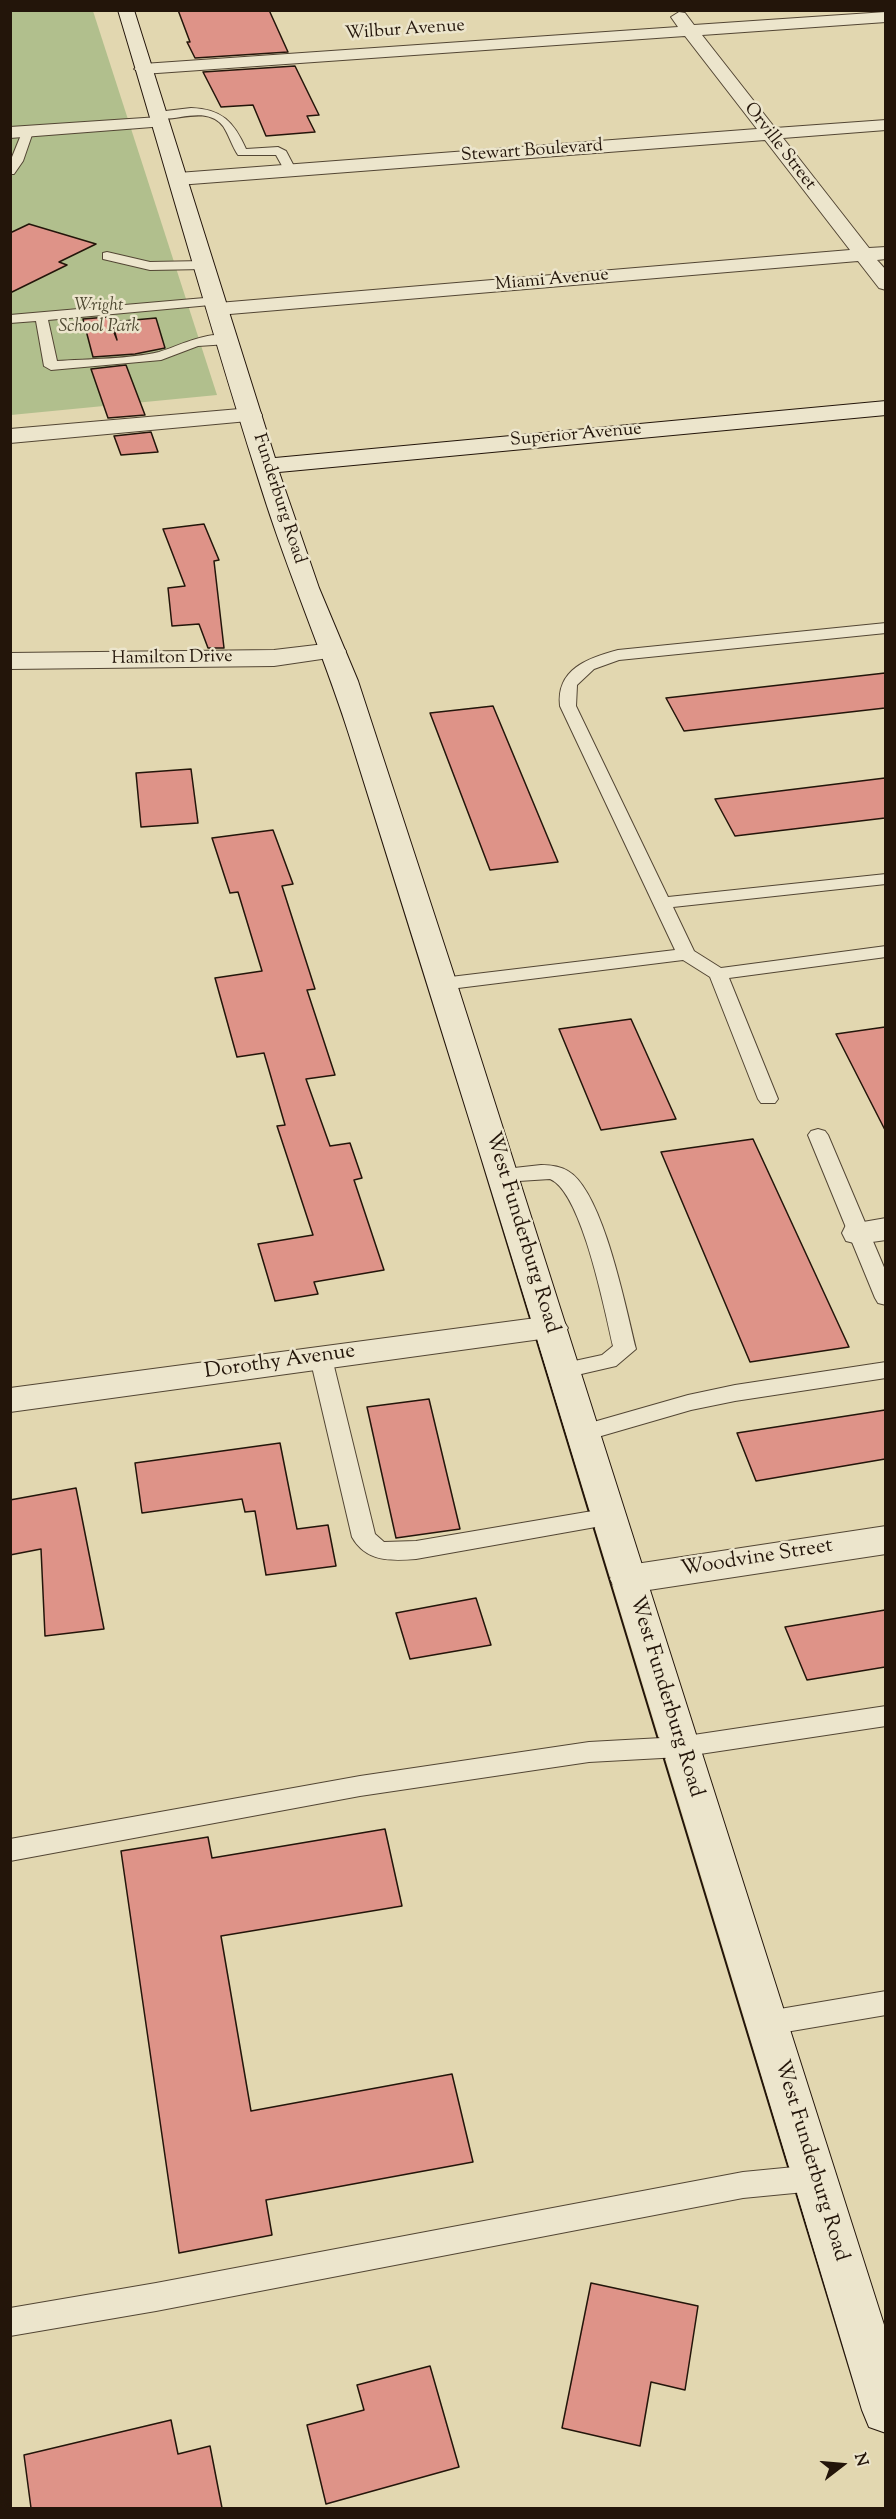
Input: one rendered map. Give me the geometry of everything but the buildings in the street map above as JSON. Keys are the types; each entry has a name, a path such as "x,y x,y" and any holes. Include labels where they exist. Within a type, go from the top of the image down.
{"street":[{"name":"Funderburg Road","path":"126,10 267,466 308,588 333,651 442,984"},
{"name":"Orville Street","path":"674,10 885,284"},
{"name":"Wilbur Avenue","path":"143,69 885,17"},
{"path":"19,132 158,118"},
{"name":"Stewart Boulevard","path":"178,179 885,125"},
{"name":"Miami Avenue","path":"217,305 885,253"},
{"name":"Superior Avenue","path":"267,466 885,408"},
{"path":"10,436 251,415"},
{"name":"Hamilton Drive","path":"10,661 274,658 333,651"},
{"name":"West Funderburg Road","path":"442,984 768,2023 885,2410"},
{"name":"Dorothy Avenue","path":"10,1400 550,1328"},
{"name":"Woodvine Street","path":"629,1579 885,1540"}],"lane":[{"path":"158,118 200,112 219,117 225,121 242,153 278,151 282,153 290,170"},
{"path":"10,171 17,161 19,132"},
{"path":"107,256 150,266 204,265"},
{"path":"10,319 41,315 217,305"},
{"path":"41,315 51,366 161,356 184,346 228,340"},
{"path":"768,1099 718,974 686,954 568,706 565,694 571,678 582,668 618,655 885,628"},
{"path":"663,903 885,879"},
{"path":"718,974 885,951"},
{"path":"442,984 686,954"},
{"path":"818,1135 872,1231 885,1298"},
{"path":"502,1175 545,1172 562,1175 572,1184 582,1203 603,1262 625,1349 608,1361 564,1370"},
{"path":"321,1358 364,1537 374,1549 387,1552 416,1550 610,1517"},
{"path":"584,1433 723,1395 885,1370"},
{"path":"10,1850 360,1786 589,1752 680,1747 885,1716"},
{"path":"768,2023 885,2002"},
{"path":"10,2322 156,2297 743,2186 815,2178"}],"green space":[{"name":"Wright School Park","path":"11,11 93,11 217,395 11,415"}]}
